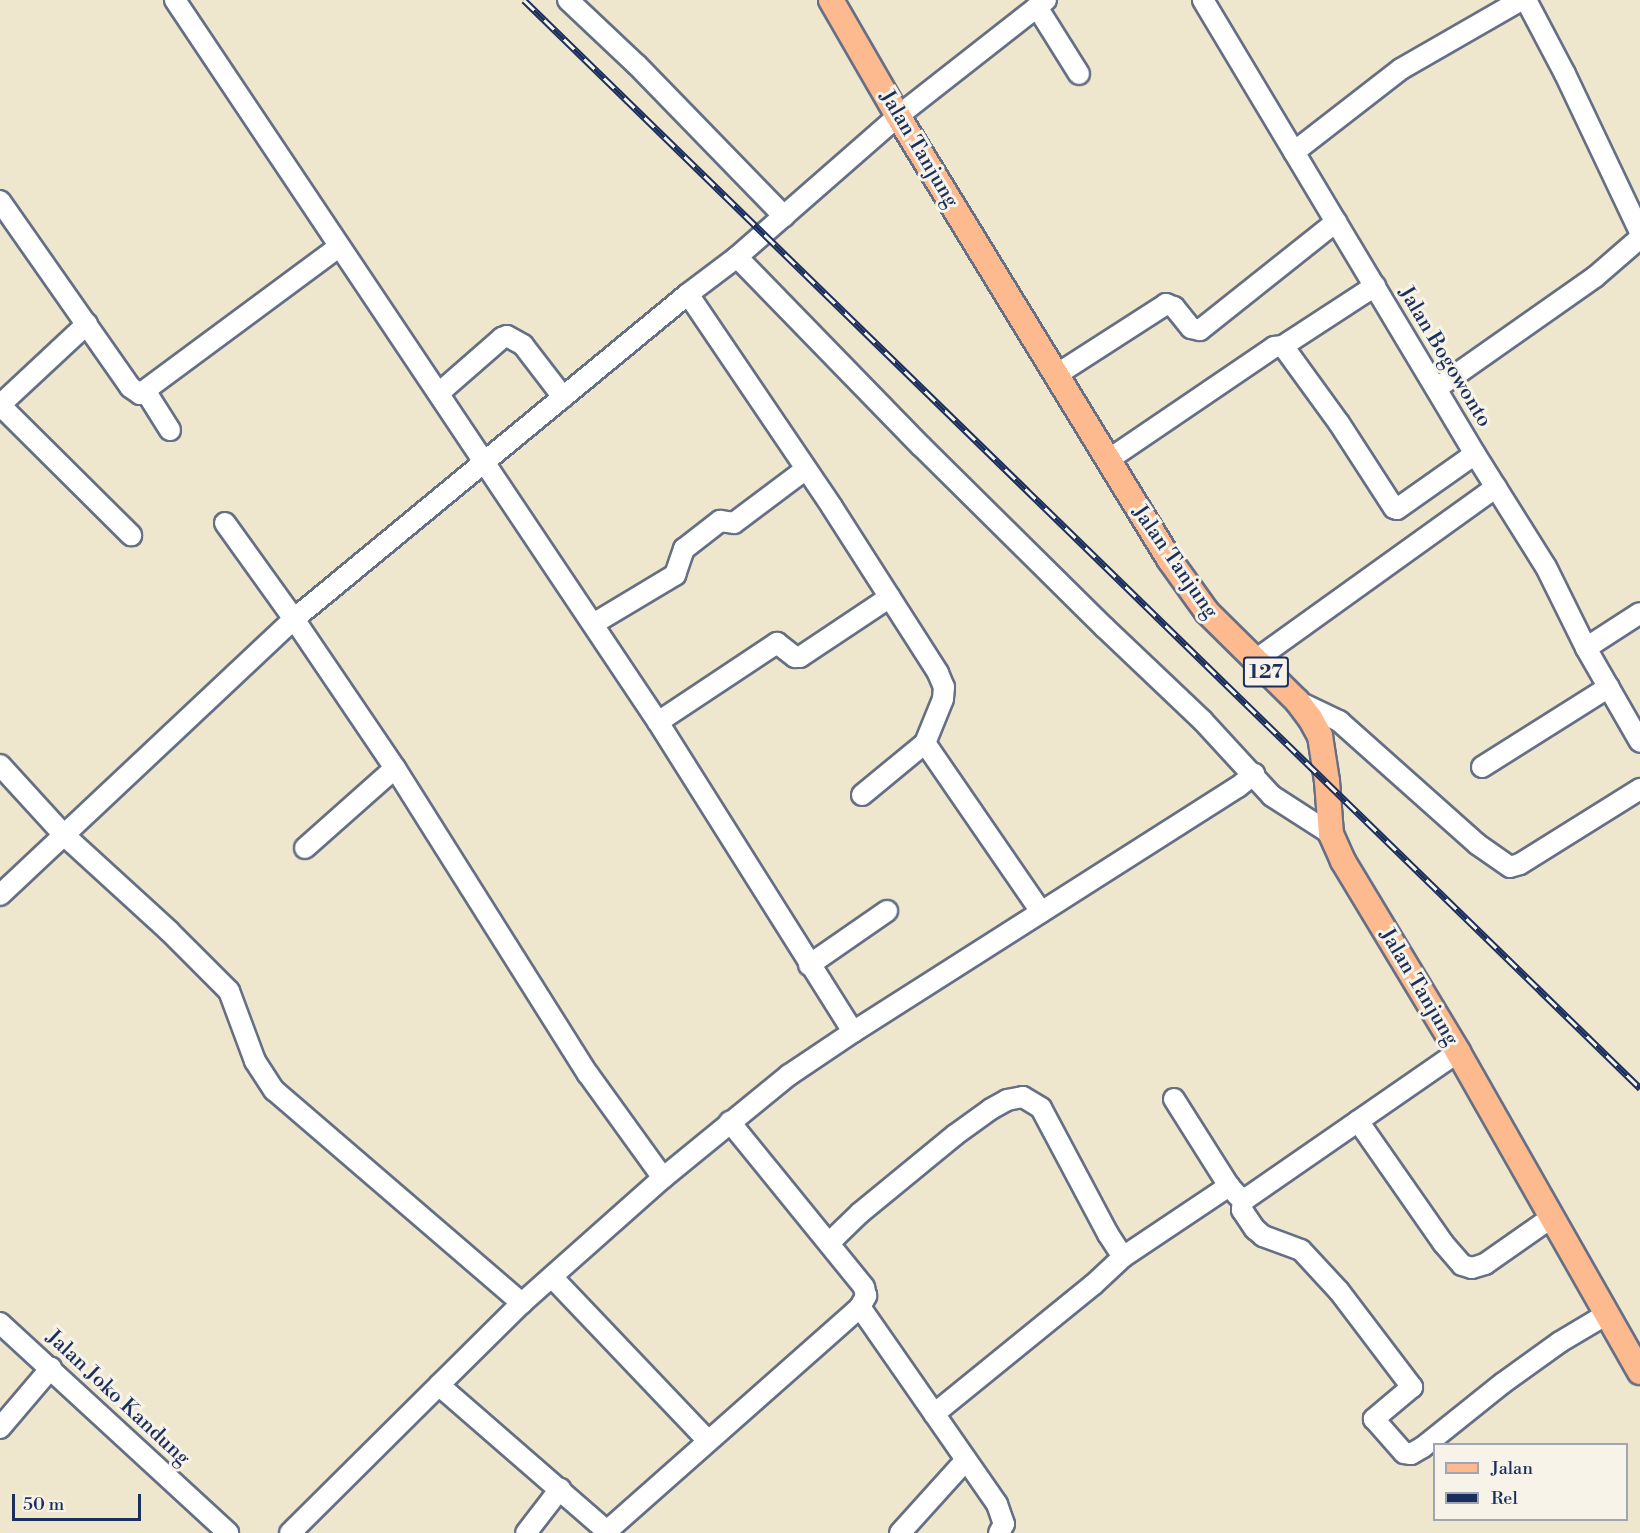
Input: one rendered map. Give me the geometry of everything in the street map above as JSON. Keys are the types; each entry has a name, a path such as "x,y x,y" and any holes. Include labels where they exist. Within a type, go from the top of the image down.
{"main road":[{"name":"Jalan Tanjung","path":"831,0 898,116 1191,592 1254,662 1297,702 1320,736 1327,782 1330,834 1343,861 1458,1052 1640,1371"}],"street":[{"path":"175,0 339,247 485,460 658,722 853,1032"},
{"path":"568,0 637,65 784,216"},
{"name":"Jalan Bogowonto","path":"1203,0 1475,454 1546,567 1586,648 1639,739"},
{"path":"1294,152 1401,69 1521,0"},
{"path":"1526,0 1565,74 1640,232"},
{"path":"0,895 294,619 688,294 737,257 898,116 1041,4 1079,74"},
{"path":"0,201 130,387 140,394 146,392 339,247"},
{"path":"1056,375 1166,304 1174,307 1191,328 1200,330 1336,222"},
{"path":"1437,388 1595,277 1640,238"},
{"path":"737,257 921,446 1105,628 1202,720 1272,796 1330,834"},
{"path":"1108,460 1274,346 1283,346 1375,286"},
{"path":"688,294 890,597 938,673 944,687 943,699 925,743 862,795"},
{"path":"87,324 0,405 131,535"},
{"path":"439,393 507,336 523,345 563,397"},
{"path":"1283,346 1339,423 1394,508 1397,509 1475,454"},
{"path":"146,392 170,430"},
{"path":"593,624 675,575 684,549 720,521 734,523 806,469"},
{"path":"1254,662 1496,487"},
{"path":"225,523 294,619 395,768 443,840 588,1074 663,1178"},
{"path":"658,722 777,643 795,657 800,657 890,597"},
{"path":"1586,648 1640,613"},
{"path":"1482,767 1609,687"},
{"path":"1297,702 1339,722 1477,844 1510,867 1520,864 1640,789"},
{"path":"925,743 1041,912"},
{"path":"0,765 64,835 169,931 229,991 255,1061 274,1090 522,1303"},
{"path":"305,848 395,768"},
{"path":"290,1533 522,1303 559,1284 663,1178 789,1075 1238,788 1254,774"},
{"path":"809,965 887,911"},
{"path":"934,1414 1093,1285 1123,1257 1236,1192 1251,1196 1458,1052"},
{"path":"829,1243 860,1213 955,1135 1007,1100 1023,1097 1041,1108 1123,1257"},
{"path":"1173,1099 1236,1192 1242,1210 1255,1229 1263,1236 1301,1250 1333,1284 1412,1387 1374,1419 1404,1453 1410,1454 1424,1447 1503,1383 1560,1342 1607,1314"},
{"path":"1358,1121 1443,1243 1462,1265 1472,1268 1485,1264 1552,1217"},
{"path":"444,1380 560,1489 614,1526 860,1307 866,1296 864,1287 730,1122"},
{"path":"559,1284 708,1441"},
{"path":"860,1307 998,1504 1004,1524 999,1533"},
{"name":"Jalan Joko Kandung","path":"0,1323 228,1533"},
{"path":"0,1428 51,1368"},
{"path":"900,1533 966,1460"},
{"path":"526,1533 560,1489"}],"railway":[{"path":"524,0 1640,1088"}]}
